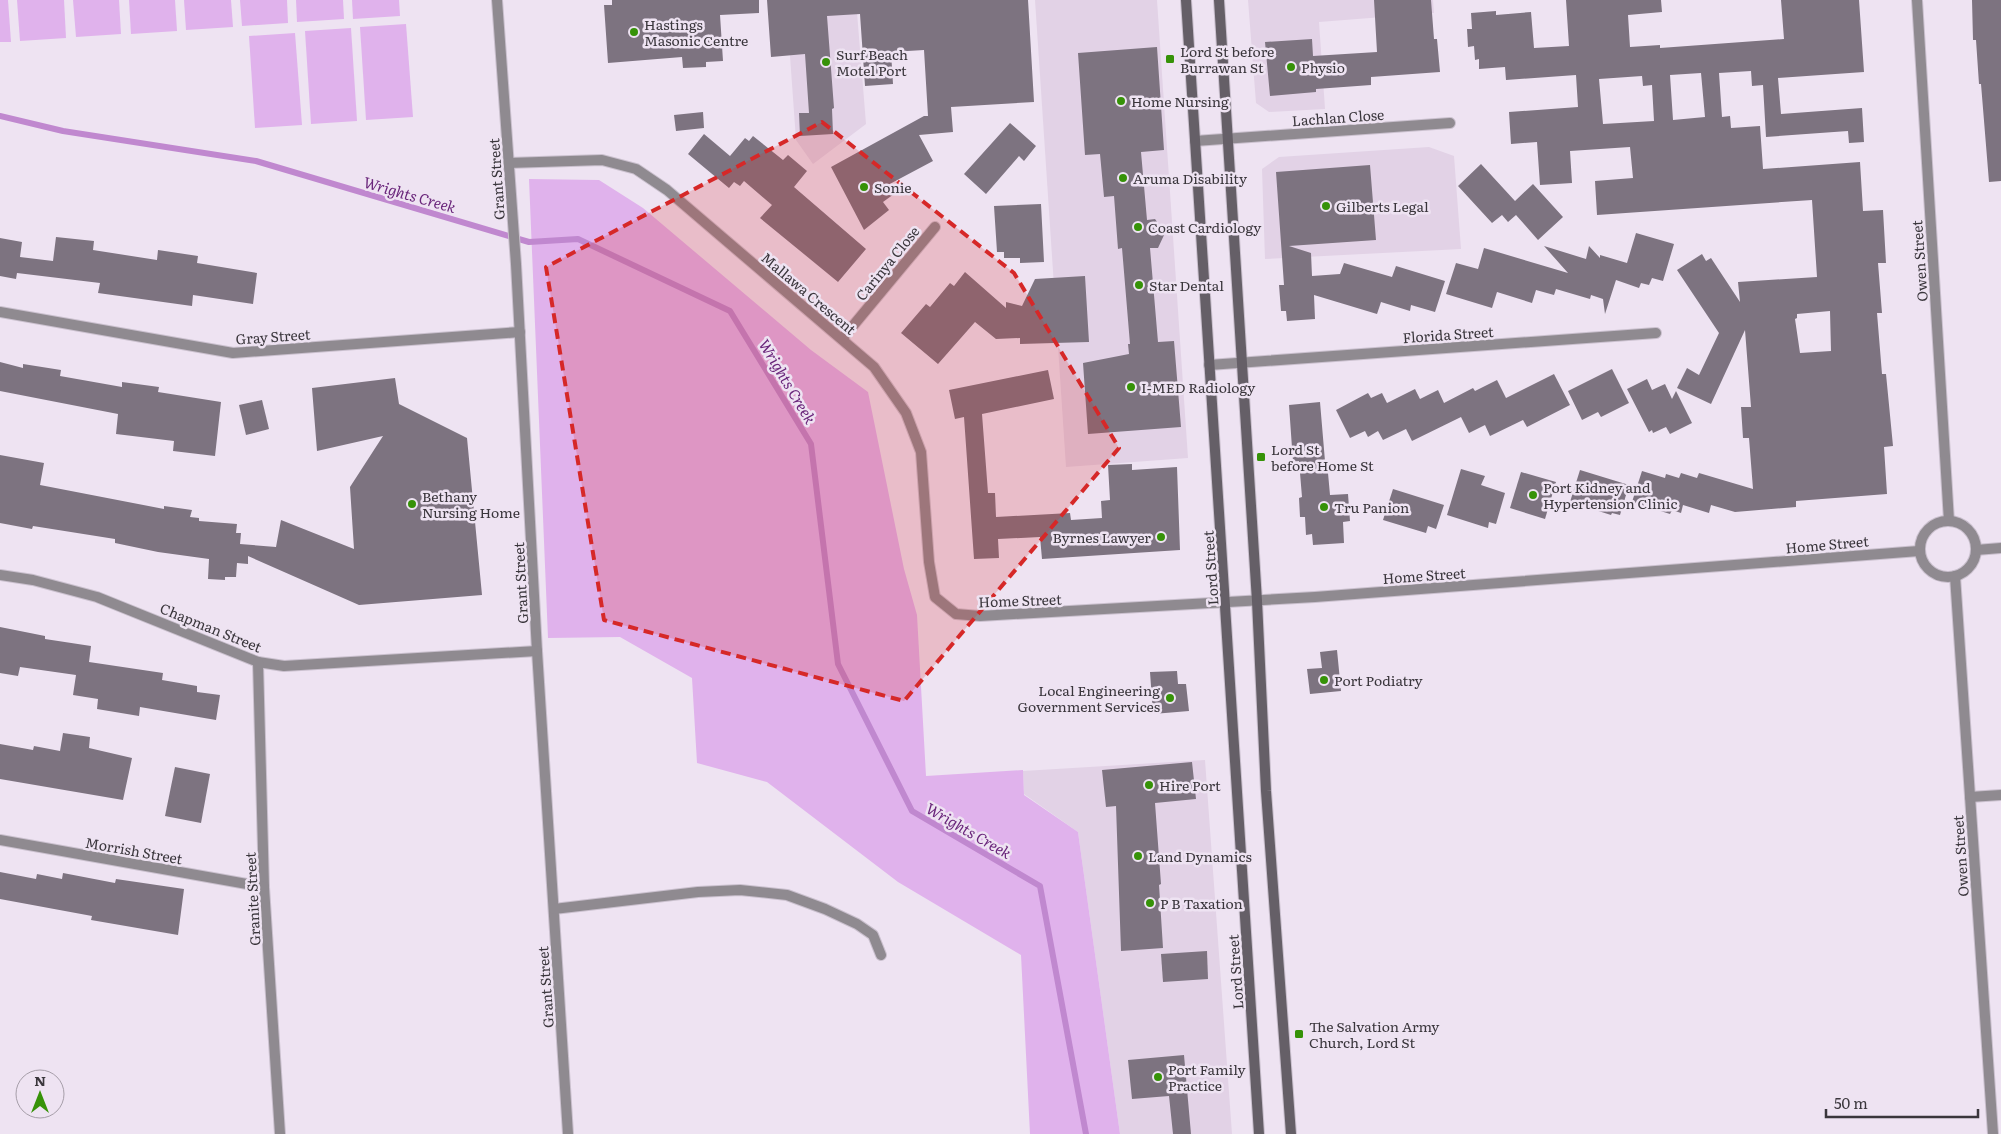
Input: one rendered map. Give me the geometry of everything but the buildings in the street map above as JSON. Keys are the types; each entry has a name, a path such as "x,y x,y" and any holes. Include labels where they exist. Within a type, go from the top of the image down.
{"main road":[{"name":"Lord Street","path":"1186,0 1260,1134"},
{"path":"1219,0 1257,601 1266,791 1291,1134"}],"street":[{"name":"Grant Street","path":"497,0 516,264 537,651 568,1134"},
{"name":"Owen Street","path":"1917,0 1949,521"},
{"name":"Lachlan Close","path":"1195,141 1450,123"},
{"name":"Mallawa Crescent","path":"508,163 602,160 636,169 667,190 874,367 906,413 921,452 929,562 935,597"},
{"name":"Carinya Close","path":"842,339 935,227"},
{"name":"Gray Street","path":"0,312 233,353 520,332"},
{"name":"Florida Street","path":"1209,365 1656,333"},
{"path":"1949,521 1966,527 1975,541 1976,550 1970,567 1963,573 1945,577 1927,569 1922,560 1920,542 1924,533 1931,526 1949,521"},
{"path":"1976,550 2001,548"},
{"name":"Home Street","path":"935,597 956,614 980,616 1257,601 1920,551"},
{"name":"Chapman Street","path":"0,574 33,580 97,597 258,662 284,666 537,651"},
{"name":"Owen Street","path":"1954,576 1993,1134"},
{"name":"Granite Street","path":"258,662 264,887 280,1134"},
{"path":"1970,797 2001,795"},
{"name":"Morrish Street","path":"0,840 264,887"},
{"path":"554,909 698,892 740,890 786,895 825,909 857,924 873,935 881,955"}],"highlighted area":[{"path":"822,122 1014,273 1119,448 904,701 604,620 546,267"}],"shaded area":[{"path":"0,0 8,0 11,42 0,42"},
{"path":"17,0 64,0 66,38 20,41"},
{"path":"73,0 119,0 121,34 76,37"},
{"path":"129,0 175,0 177,31 131,34"},
{"path":"184,0 231,0 233,27 186,30"},
{"path":"240,0 287,0 288,23 242,26"},
{"path":"296,0 343,0 344,19 297,22"},
{"path":"352,0 399,0 400,16 353,19"},
{"name":"Surf Beach Motel Port","path":"786,0 856,0 866,124 813,164 796,140"},
{"path":"1035,0 1157,0 1188,458 1066,467"},
{"path":"1248,0 1433,0 1434,13 1319,22 1325,109 1269,112 1256,103"},
{"path":"406,24 413,117 366,120 360,27"},
{"path":"351,28 357,121 311,124 305,31"},
{"path":"295,33 302,125 255,128 249,36"},
{"path":"1429,147 1454,156 1461,249 1265,259 1262,169 1279,157"},
{"path":"529,179 599,180 643,208 811,350 868,392 904,569 917,615 926,776 1023,770 1024,795 1078,832 1120,1134 1030,1134 1021,955 898,882 767,782 697,763 692,678 620,637 548,638"},
{"path":"1205,760 1232,1134 1120,1134 1078,832 1024,794 1023,771"}],"waterway":[{"name":"Wrights Creek","path":"0,116 63,131 256,161 529,242 578,239 730,311 811,444 838,664 912,811 1040,886 1086,1134"}],"place":[{"name":"Hastings Masonic Centre","path":"634,32"},
{"name":"Lord St before Burrawan St","path":"1170,59"},
{"name":"Surf Beach Motel Port","path":"826,62"},
{"name":"Physio","path":"1291,67"},
{"name":"Home Nursing","path":"1121,101"},
{"name":"Aruma Disability","path":"1123,178"},
{"name":"Sonie","path":"864,187"},
{"name":"Gilberts Legal","path":"1326,206"},
{"name":"Coast Cardiology","path":"1138,227"},
{"name":"Star Dental","path":"1139,285"},
{"name":"I-MED Radiology","path":"1131,387"},
{"name":"Lord St before Home St","path":"1261,457"},
{"name":"Port Kidney and Hypertension Clinic","path":"1533,495"},
{"name":"Bethany Nursing Home","path":"412,504"},
{"name":"Tru Panion","path":"1324,507"},
{"name":"Byrnes Lawyer","path":"1161,537"},
{"name":"Port Podiatry","path":"1324,680"},
{"name":"Local Engineering Government Services","path":"1170,698"},
{"name":"Hire Port","path":"1149,785"},
{"name":"Land Dynamics","path":"1138,856"},
{"name":"P B Taxation","path":"1150,903"},
{"name":"The Salvation Army Church, Lord St","path":"1299,1034"},
{"name":"Port Family Practice","path":"1158,1077"}]}
